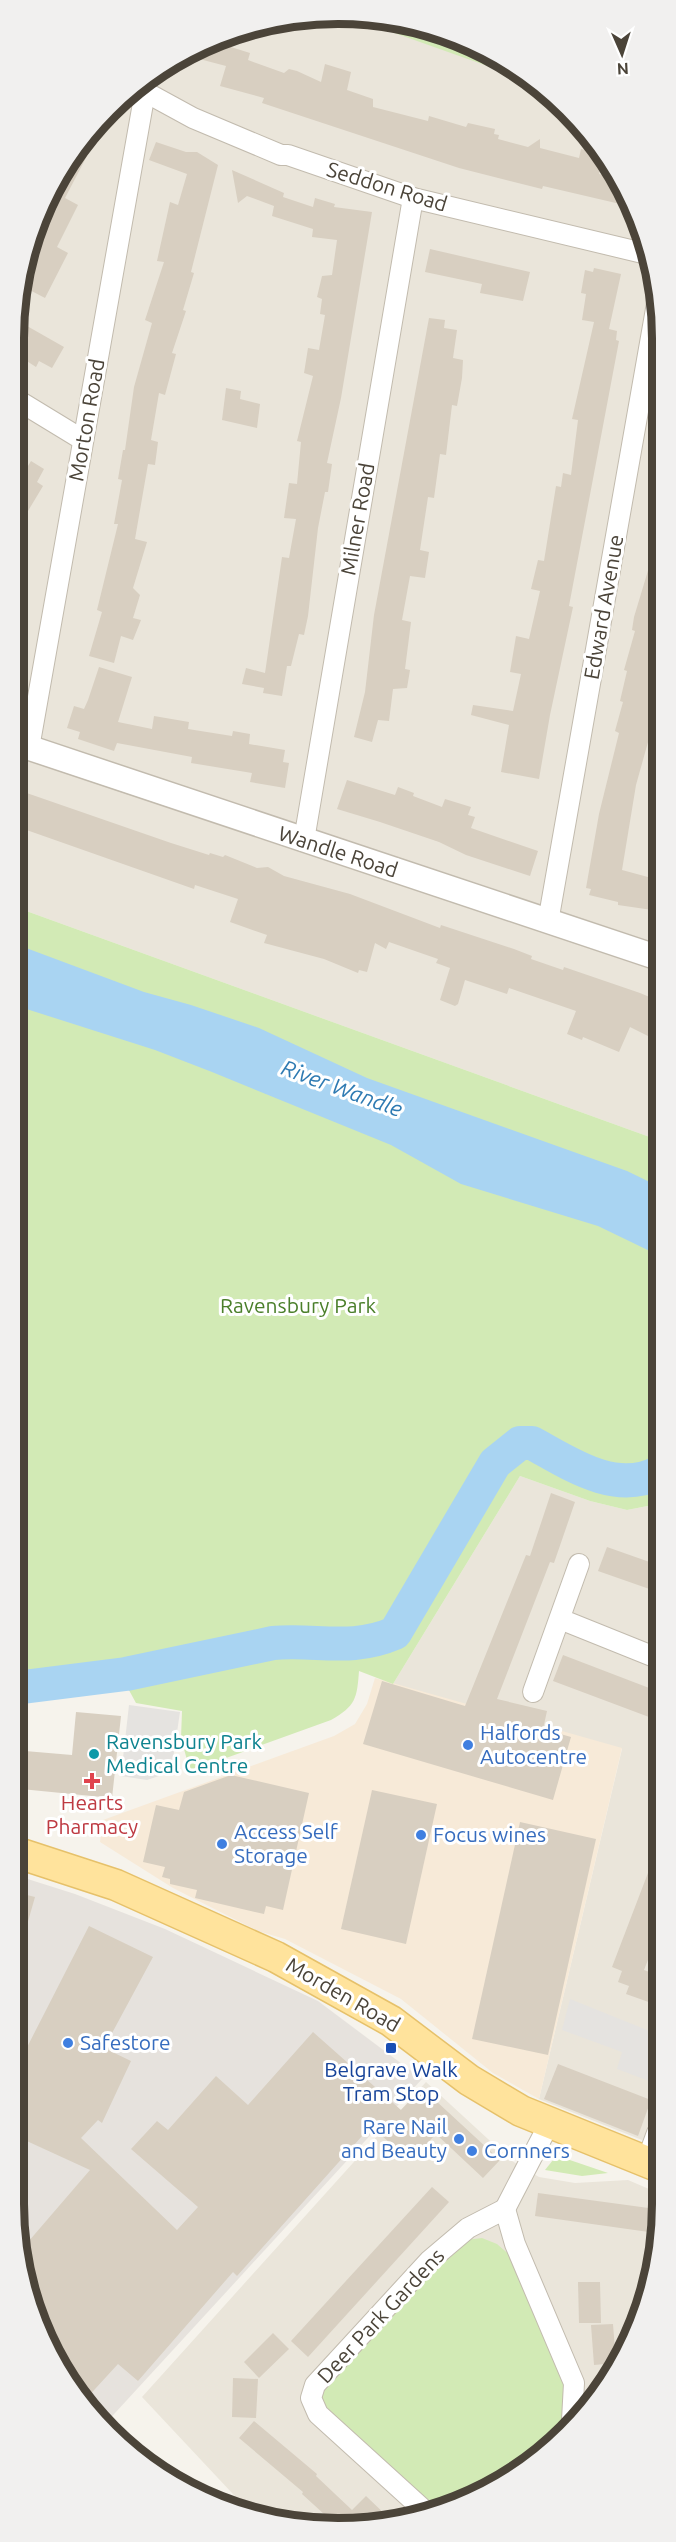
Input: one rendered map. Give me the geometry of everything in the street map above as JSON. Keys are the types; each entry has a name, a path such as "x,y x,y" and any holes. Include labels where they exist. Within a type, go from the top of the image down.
{"main road":[{"name":"Morden Road","path":"24,1855 116,1885 276,1957 391,2020 469,2080 512,2106 549,2124 651,2164"}],"street":[{"name":"Seddon Road","path":"144,92 194,118 265,150 413,198 640,252"},
{"name":"Morton Road","path":"24,746 83,440 140,94"},
{"name":"Milner Road","path":"304,840 413,198"},
{"name":"Edward Avenue","path":"548,922 652,333"},
{"path":"24,404 83,440"},
{"name":"Wandle Road","path":"24,746 652,956"},
{"path":"533,1692 579,1564"},
{"path":"560,1619 652,1656"},
{"path":"549,2124 505,2209 515,2244 573,2383 572,2413"},
{"name":"Deer Park Gardens","path":"420,2507 318,2414 311,2398 315,2385 429,2261 468,2228 505,2209"}],"shaded area":[{"path":"338,24 399,30 458,48 477,56 512,77 560,116 599,164 620,199 628,218 646,277 652,338 652,1138 24,910 24,338 30,277 41,237 56,199 77,164 102,131 147,89 181,66 218,48 277,30"},
{"path":"520,1476 590,1501 627,1510 652,1505 652,2144 539,2099 622,1749 393,1684"},
{"path":"375,1678 622,1748 539,2099 493,2073 401,1999 285,1939 258,1931 173,1888 100,1842 103,1820 334,1736 355,1724 367,1704"},
{"path":"129,1705 180,1712 171,1772 147,1780 121,1776"},
{"path":"24,1878 75,1894 165,1929 318,2001 422,2079 109,2419 77,2378 56,2343 41,2305 30,2265 24,2204"},
{"path":"570,1999 652,2032 652,2082 617,2069 622,2052 562,2030"},
{"path":"426,2082 512,2161 539,2177 575,2183 628,2180 652,2190 646,2265 628,2324 610,2361 574,2411 545,2440 495,2476 458,2494 399,2512 338,2518 277,2512 240,2502 142,2397"}],"green space":[{"path":"377,27 439,41 477,56 504,72"},
{"name":"Ravensbury Park","path":"24,910 652,1138 652,1505 627,1510 590,1501 520,1476 393,1684 359,1671 354,1700 346,1710 331,1720 190,1771 181,1738 182,1711 136,1703 124,1681 66,1685 24,1692"},
{"path":"561,2157 608,2173 582,2176 545,2170 553,2160"},
{"path":"482,2238 497,2244 511,2256 566,2388 564,2421 529,2453 495,2476 477,2486 428,2504 325,2411 321,2398 324,2386 435,2265 466,2240"}],"water":[{"name":"River Wandle","path":"24,947 144,992 259,1028 367,1078 627,1171 652,1183 652,1252 598,1226 461,1184 391,1145 155,1050 24,1008"}],"building":[{"path":"225,45 250,53 248,60 284,73 289,69 297,71 321,82 325,64 351,72 347,90 373,99 373,107 428,121 429,116 466,127 468,123 495,129 494,134 499,135 498,139 528,147 540,139 540,148 579,158 581,149 590,151 601,167 599,174 606,176 622,205 543,186 542,189 459,168 262,103 264,98 220,86 226,66 195,58"},
{"path":"96,138 65,198 78,205 57,247 68,253 45,298 28,289 41,237 66,181"},
{"path":"156,142 186,152 197,152 218,165 191,272 194,273 183,310 186,311 172,353 176,354 165,395 159,393 151,440 158,442 155,465 148,464 135,539 147,542 133,588 140,595 133,618 141,620 133,640 121,636 114,663 89,656 102,612 97,610 118,524 114,524 122,480 118,479 123,450 125,450 134,387 152,323 145,320 164,262 157,261 170,202 178,205 187,174 149,160"},
{"path":"232,170 284,193 283,197 313,207 315,198 335,204 334,207 372,212 341,398 327,463 332,464 328,492 325,492 318,528 308,616 304,635 299,634 291,666 287,666 282,696 263,693 264,688 242,684 246,668 265,673 282,557 289,558 296,519 284,518 289,483 297,484 301,442 297,441 313,376 304,373 308,348 319,350 325,315 320,314 322,299 317,297 322,276 332,275 337,240 312,237 313,229 272,216 274,206 247,196 238,203"},
{"path":"430,249 530,272 523,301 480,293 482,284 425,272"},
{"path":"594,268 621,274 609,329 617,331 616,340 619,341 569,606 573,607 539,779 501,772 509,725 471,715 473,705 513,711 521,674 510,672 516,636 529,639 540,591 531,589 538,560 544,561 556,486 561,487 563,473 571,475 578,420 572,419 594,322 582,320 586,294 581,293 585,270 593,272"},
{"path":"429,318 445,320 444,328 457,330 453,358 463,360 462,378 457,406 452,405 446,455 440,454 434,498 428,497 420,550 429,552 425,578 410,576 402,620 411,622 405,669 410,670 407,688 393,689 389,721 378,720 372,742 354,737 365,692 374,615"},
{"path":"25,325 64,347 52,368 39,361 36,367 24,359"},
{"path":"226,388 241,391 240,399 260,404 257,428 222,420"},
{"path":"31,461 44,469 37,482 43,486 24,518 24,473"},
{"path":"652,557 652,705 649,715 652,716 652,728 636,785 622,870 652,878 652,910 618,905 618,902 589,895 591,889 586,888 599,814 619,733 615,731 623,702 620,701 627,671 624,670 635,631 632,630"},
{"path":"99,667 132,677 118,722 152,729 154,716 189,722 188,729 232,736 233,731 250,734 249,744 285,750 283,762 289,763 285,788 250,782 252,773 191,763 192,757 117,743 114,751 78,739 80,732 67,728 74,706 84,709"},
{"path":"347,780 395,795 398,787 414,793 413,796 442,807 445,799 471,807 468,815 475,817 471,828 538,851 530,876 466,855 439,842 337,809"},
{"path":"24,792 209,855 210,853 223,857 225,855 257,868 268,867 284,876 350,894 440,928 441,925 514,949 532,956 531,959 563,970 564,967 640,993 652,998 652,1038 630,1027 619,1052 583,1037 582,1040 567,1034 576,1011 509,988 507,994 465,980 458,1004 455,1006 440,1000 450,968 436,963 438,959 389,942 386,949 375,943 367,972 359,970 358,973 324,959 264,943 267,935 230,922 238,899 195,885 194,889 24,829"},
{"path":"551,1493 575,1502 554,1563 550,1562 497,1699 547,1711 543,1729 571,1737 553,1800 363,1744 382,1681 465,1706 526,1555 530,1556"},
{"path":"607,1547 652,1563 652,1590 598,1571"},
{"path":"563,1655 652,1689 652,1718 553,1681"},
{"name":"Ravensbury Park Medical Centre","path":"76,1712 121,1716 112,1798 24,1789 25,1751 72,1755"},
{"name":"Access Self Storage","path":"231,1775 309,1793 283,1910 266,1906 264,1914 195,1898 197,1890 170,1884 170,1879 162,1877 165,1867 143,1862 156,1805 179,1810 184,1792"},
{"path":"372,1790 437,1804 406,1944 341,1929"},
{"path":"520,1822 596,1839 548,2055 472,2039"},
{"path":"652,1862 652,1950 644,1970 652,1973 652,2003 626,1994 629,1986 618,1982 622,1971 612,1967"},
{"path":"24,1894 35,1897 24,1936"},
{"path":"89,1926 153,1957 104,2048 131,2061 102,2123 98,2120 81,2138 177,2230 198,2207 131,2149 157,2121 168,2130 216,2076 248,2105 313,2032 401,2110 422,2088 500,2160 483,2178 436,2134 410,2161 371,2126 237,2276 233,2272 138,2381 118,2364 89,2395 66,2361 48,2324 35,2285 27,2243 90,2170 24,2140 24,2053"},
{"path":"558,2064 651,2100 638,2136 544,2099"},
{"path":"432,2187 449,2202 308,2357 291,2341"},
{"path":"538,2193 652,2208 650,2232 535,2216"},
{"path":"578,2282 600,2282 601,2323 579,2323"},
{"path":"613,2324 615,2352 608,2364 594,2365 591,2325"},
{"path":"273,2333 289,2349 259,2378 244,2362"},
{"path":"233,2378 258,2379 256,2418 232,2417"},
{"path":"254,2421 317,2474 316,2476 352,2510 366,2496 385,2514 328,2518 302,2494 303,2492 239,2438"}],"waterway":[{"path":"24,1687 126,1674 273,1643 364,1642 395,1633 495,1463 520,1443 532,1443 592,1474 625,1480 641,1479 652,1475"}],"place":[{"name":"Halfords Autocentre","path":"468,1745"},
{"name":"Ravensbury Park Medical Centre","path":"94,1754"},
{"name":"Hearts Pharmacy","path":"92,1781"},
{"name":"Focus wines","path":"421,1835"},
{"name":"Access Self Storage","path":"222,1844"},
{"name":"Safestore","path":"68,2043"},
{"name":"Belgrave Walk Tram Stop","path":"391,2048"},
{"name":"Rare Nail and Beauty","path":"459,2139"},
{"name":"Cornners","path":"472,2151"}]}
